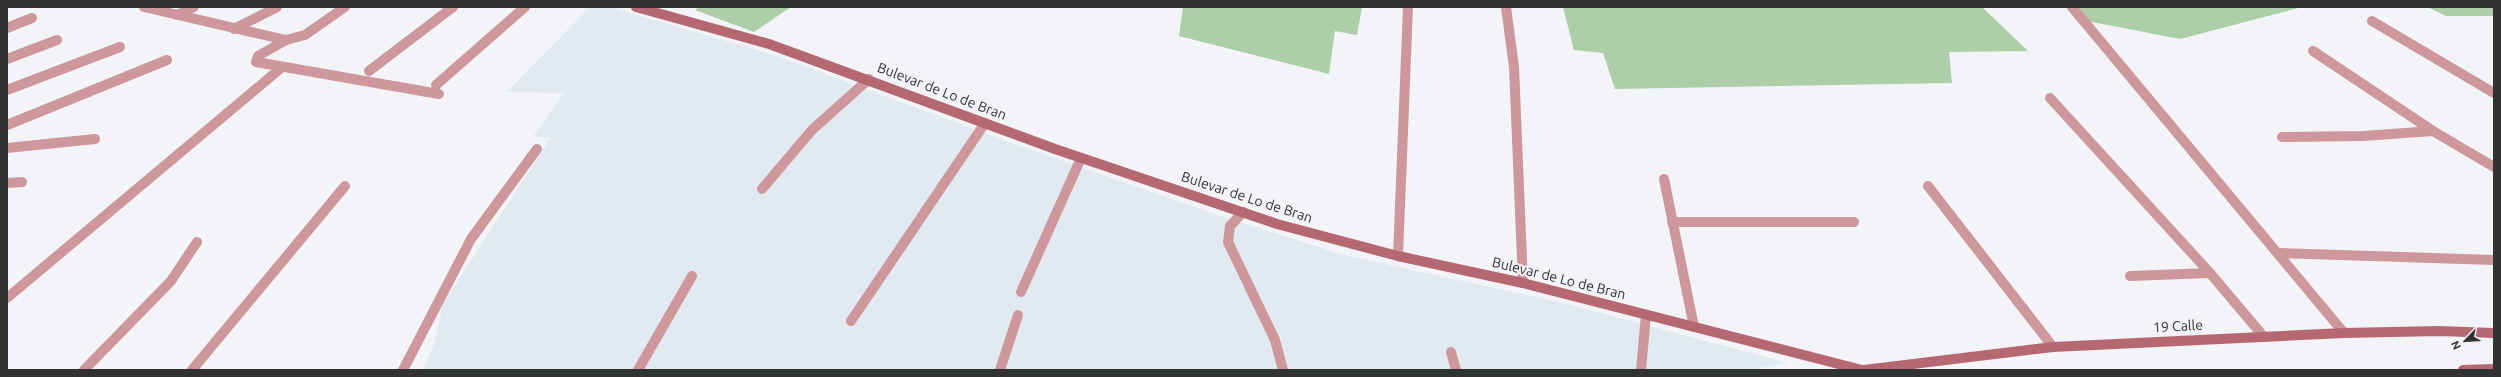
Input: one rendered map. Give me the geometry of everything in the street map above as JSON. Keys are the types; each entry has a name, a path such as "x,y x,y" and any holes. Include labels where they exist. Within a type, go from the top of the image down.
{"street":[{"path":"144,7 286,40"},
{"path":"177,15 194,7"},
{"path":"234,28 277,7"},
{"path":"345,7 305,36 286,40 258,56 256,62 281,68 439,94"},
{"path":"369,71 453,7"},
{"path":"436,85 525,7"},
{"name":"Bulevar de Lo de Bran","path":"636,7 769,44 869,79 1081,158 1277,224 1398,256 1523,282 1863,370"},
{"path":"1398,256 1408,7"},
{"path":"1506,7 1514,67 1523,282"},
{"path":"2072,7 2280,253 2344,333"},
{"path":"7,28 32,18"},
{"path":"2372,22 2494,93"},
{"path":"7,59 57,40"},
{"path":"7,90 120,47"},
{"path":"2313,51 2433,130 2494,167"},
{"path":"7,125 167,60"},
{"path":"7,298 281,68"},
{"path":"762,189 812,130 869,79"},
{"path":"2050,98 2210,273 2264,337"},
{"path":"850,321 985,123"},
{"path":"2282,137 2363,136 2433,130"},
{"path":"7,148 95,139"},
{"path":"403,370 471,239 537,149"},
{"path":"1021,292 1081,158"},
{"path":"1664,179 1694,327"},
{"path":"7,184 22,182"},
{"path":"192,370 345,186"},
{"path":"1928,186 2052,347"},
{"path":"1243,212 1230,226 1228,242 1275,340 1283,370"},
{"path":"1672,222 1854,222"},
{"path":"84,370 171,280 197,242"},
{"path":"2280,253 2494,260"},
{"path":"2130,276 2210,273"},
{"path":"638,370 692,276"},
{"path":"1000,370 1018,315"},
{"path":"1641,370 1646,315"},
{"name":"19 Calle","path":"1863,370 2052,347 2344,333 2439,331 2494,333"},
{"path":"1451,352 1456,370"},
{"path":"2463,370 2494,369"}],"shaded area":[{"path":"590,7 609,7 771,54 1012,143 1215,214 1340,254 1567,304 1788,363 1749,370 423,370 434,344 443,304 551,137 533,137 564,93 507,92"}],"green space":[{"path":"700,7 791,7 754,32 695,10"},
{"path":"1183,7 1362,7 1357,35 1335,31 1329,74 1179,36"},
{"path":"1563,7 1982,7 2028,51 1949,52 1952,83 1615,89 1603,53 1574,50"},
{"path":"2076,7 2302,7 2180,39 2087,21"},
{"path":"2427,7 2494,7 2494,16 2446,16"}]}
